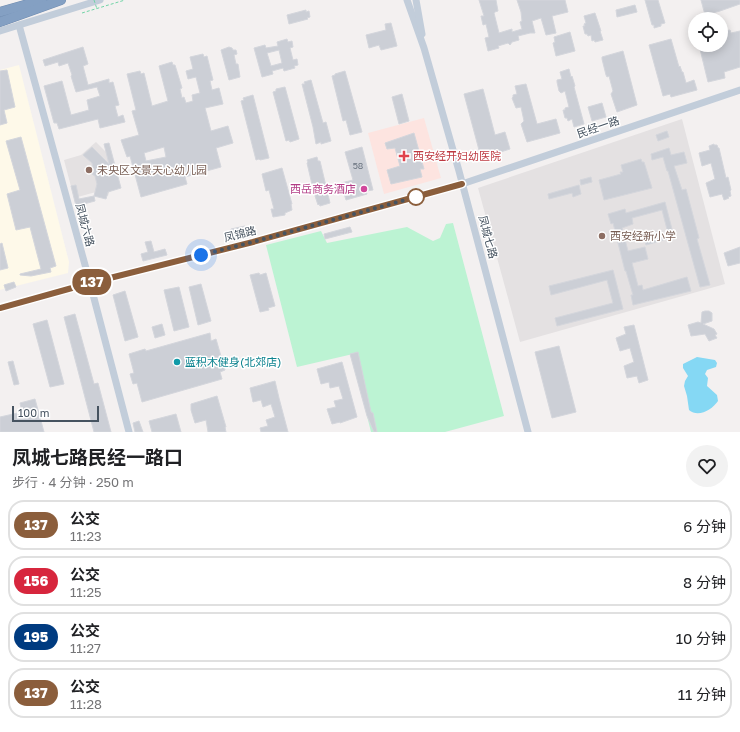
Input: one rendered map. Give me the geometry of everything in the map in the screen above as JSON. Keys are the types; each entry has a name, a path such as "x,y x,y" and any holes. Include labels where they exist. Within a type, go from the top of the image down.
{"highway":[{"path":"1,17 42,0"},
{"path":"1,17 61,0"}],"street":[{"path":"0,31 100,0"},
{"name":"凤城七路","path":"407,0 424,48 528,432"},
{"name":"凤城七路","path":"416,0 424,48"},
{"name":"凤城六路","path":"19,25 90,283 128,432"},
{"name":"民经一路","path":"462,184 740,90"},
{"name":"凤锦路","path":"0,308 90,283 253,242 462,184"}],"path":[{"path":"94,0 97,9"},
{"path":"83,13 125,0"}],"shaded area":[{"path":"19,65 69,262 68,273 0,290 0,70"},
{"name":"西安经开妇幼医院","path":"424,118 441,178 384,194 368,133"},
{"name":"西安经新小学","path":"682,119 725,284 520,342 478,188"},
{"name":"未央区文景天心幼儿园","path":"96,142 106,152 113,180 108,196 96,192 74,198 64,160 81,155"}],"green space":[{"path":"453,223 504,416 445,432 371,432 367,416 372,428 353,354 297,367 266,245 321,231 327,243 407,227 433,241 440,238 446,224"}],"water":[{"path":"697,357 715,360 717,363 716,367 707,370 705,374 708,378 707,386 717,395 718,401 709,410 701,413 696,413 689,410 684,386 688,376 683,368 683,364"}],"building":[{"path":"479,0 496,0 498,11 494,13 499,33 512,29 512,32 522,29 520,22 522,21 521,12 517,0 565,0 568,12 552,16 556,33 546,35 541,18 532,21 535,33 518,36 519,40 512,42 510,45 508,43 498,46 499,48 488,51 485,38 489,37 486,24 483,25 481,16 484,16"},
{"path":"645,0 658,0 665,23 661,24 661,26 654,28 654,25 652,25"},
{"path":"701,0 740,0 740,4 720,11 704,12"},
{"path":"635,5 637,12 617,17 616,10"},
{"path":"306,10 306,12 309,11 310,17 307,18 308,19 289,24 287,15"},
{"path":"595,13 603,40 595,42 594,40 592,41 591,35 588,36 585,34 583,26 585,26 584,24 586,23 584,16"},
{"path":"391,23 397,46 381,50 379,45 369,48 366,35 386,30 385,24"},
{"path":"728,30 730,30 731,33 740,31 740,67 724,72 725,78 708,82 701,52 728,52"},
{"path":"570,32 575,51 556,56 553,43 555,42 554,37"},
{"path":"287,39 288,42 292,41 293,47 290,48 293,60 297,59 298,65 294,66 295,68 284,71 283,68 272,71 273,74 262,77 254,48 265,45 266,48 278,46 277,42","holes":["279,50 282,63 271,66 267,53"]},
{"path":"671,39 679,67 680,66 683,72 686,83 694,80 697,90 671,97 670,94 663,96 649,45"},
{"path":"83,47 88,64 83,66 88,85 109,79 109,83 113,82 119,105 115,106 118,117 123,115 125,122 100,128 98,119 59,129 57,123 54,123 44,86 62,81 71,115 89,110 87,100 100,96 97,87 76,92 68,63 59,66 58,62 45,66 43,60"},
{"path":"229,47 236,50 237,54 234,55 236,64 238,64 240,77 229,80 221,50"},
{"path":"623,51 637,105 617,112 611,94 613,91 609,76 607,77 606,75 602,57"},
{"path":"203,54 204,57 207,56 213,80 210,81 212,90 219,88 223,104 205,108 211,131 228,126 233,143 216,148 221,167 185,177 187,184 141,197 130,156 127,157 121,140 139,135 132,111 136,110 127,74 140,71 141,74 144,73 152,106 168,101 159,66 172,62 173,65 175,65 182,88 180,89 182,98 184,97 186,103 193,101 192,95 200,93 196,77 188,79 186,71 193,69 190,57","holes":["164,147 166,157 146,161 144,153"]},
{"path":"569,69 575,86 574,87 584,124 574,127 572,119 568,121 567,118 565,118 563,110 569,107 565,91 561,93 559,91 557,82 557,80 562,79 560,72"},
{"path":"7,70 15,107 4,110 7,123 0,125 0,71"},
{"path":"345,71 362,132 350,135 346,120 343,121 332,76"},
{"path":"311,80 323,123 326,122 331,141 321,144 321,142 316,144 302,84 305,84 304,82"},
{"path":"526,84 537,124 556,119 560,133 527,142 521,124 524,121 521,107 516,108 512,98 513,95 517,94 515,86"},
{"path":"285,87 299,139 290,142 289,140 286,141 273,92 276,91 276,89"},
{"path":"483,89 495,135 505,132 510,149 488,156 479,150 464,94"},
{"path":"402,94 409,121 399,124 392,97"},
{"path":"253,95 269,158 260,160 256,160 241,101 244,100 243,98"},
{"path":"602,103 606,117 592,121 588,107"},
{"path":"667,131 669,137 658,141 656,135"},
{"path":"414,133 424,169 420,169 422,177 391,184 387,170 400,166 395,148 387,149 385,143"},
{"path":"21,137 56,266 50,268 51,272 31,276 20,275 41,269 30,227 16,230 7,194 20,190 6,141"},
{"path":"109,143 121,188 108,192 106,199 94,196 97,184 95,176 92,174 94,172 92,163 83,155 92,147 109,164 104,144"},
{"path":"714,144 719,148 726,178 728,177 731,190 731,196 724,200 722,194 710,197 706,183 715,179 711,163 702,166 699,153 710,150 709,146"},
{"path":"362,147 373,190 366,191 367,194 346,200 341,183 353,180 345,152"},
{"path":"669,148 671,155 684,152 687,163 674,166 682,190 686,189 699,238 697,239 710,285 700,287 663,157 652,160 651,154"},
{"path":"317,157 318,161 320,161 330,203 320,206 319,204 318,205 314,193 307,163 307,160"},
{"path":"641,159 642,162 644,162 652,188 604,200 599,180 621,174 620,172 623,172 621,165"},
{"path":"282,168 292,204 292,210 285,213 285,215 273,217 271,209 274,209 269,190 266,191 262,174"},
{"path":"591,177 592,182 581,185 580,180"},
{"path":"76,185 79,199 94,196 95,201 76,206 71,186"},
{"path":"579,185 581,194 573,197 572,193 549,199 548,194"},
{"path":"665,202 674,237 646,245 644,239 668,233 662,210 632,218 633,224 622,228 628,251 645,247 648,259 632,263 638,286 642,285 643,290 687,277 691,291 633,305 631,295 633,295 625,271 613,223 611,224 608,214 625,209 626,213"},
{"path":"245,226 247,234 233,238 231,229"},
{"path":"350,227 352,232 325,239 324,234"},
{"path":"151,241 154,252 165,249 167,255 143,261 141,254 148,252 145,242"},
{"path":"2,243 8,268 0,270 0,244"},
{"path":"740,247 740,263 728,266 724,253"},
{"path":"613,270 623,309 557,326 555,318 613,303 607,280 551,295 549,286"},
{"path":"259,273 260,275 266,273 275,306 268,308 269,310 260,312 250,275"},
{"path":"14,282 16,287 6,291 4,285"},
{"path":"201,284 211,321 198,325 189,287"},
{"path":"179,287 189,327 174,331 164,290"},
{"path":"125,291 138,337 125,341 113,295"},
{"path":"705,311 712,313 712,321 703,324 714,329 717,334 715,335 717,338 709,341 705,334 691,336 688,325 698,322 701,323 702,312"},
{"path":"75,314 94,384 98,383 111,432 94,432 64,317"},
{"path":"47,320 64,384 50,387 33,324"},
{"path":"162,324 165,335 155,338 152,327"},
{"path":"634,325 648,380 639,383 637,376 627,378 624,366 634,362 630,348 620,351 616,338 626,334 624,327"},
{"name":"蓝积木健身(北郊店)","path":"210,333 211,341 216,339 225,370 220,372 222,379 142,402 137,383 133,384 130,374 134,373 129,354 145,349 146,351"},
{"path":"559,346 576,412 552,418 535,352"},
{"path":"358,352 371,412 373,413 377,432 374,432 367,416 350,354"},
{"path":"13,361 19,384 14,385 8,362"},
{"path":"342,362 357,417 332,424 327,409 336,407 334,401 343,399 339,386 330,388 329,382 321,384 317,369"},
{"path":"275,381 288,432 261,432 260,428 268,426 266,420 275,417 271,404 263,407 261,400 253,402 250,388"},
{"path":"217,396 226,427 226,432 208,432 206,420 195,423 191,410 191,404"},
{"path":"35,399 44,432 0,432 0,417 22,412 20,403"},
{"path":"176,414 181,432 152,432 149,421"},
{"path":"139,421 143,432 135,432 133,423"}],"bus line":[{"name":"137","path":"0,308 90,283 253,242 462,184"}],"place":[{"name":"西安经开妇幼医院","path":"404,156"},
{"name":"未央区文景天心幼儿园","path":"89,170"},
{"name":"西岳商务酒店","path":"364,189"},
{"name":"西安经新小学","path":"602,236"},
{"name":"蓝积木健身(北郊店)","path":"177,362"}],"route":[{"path":"201,255 416,197"}]}
